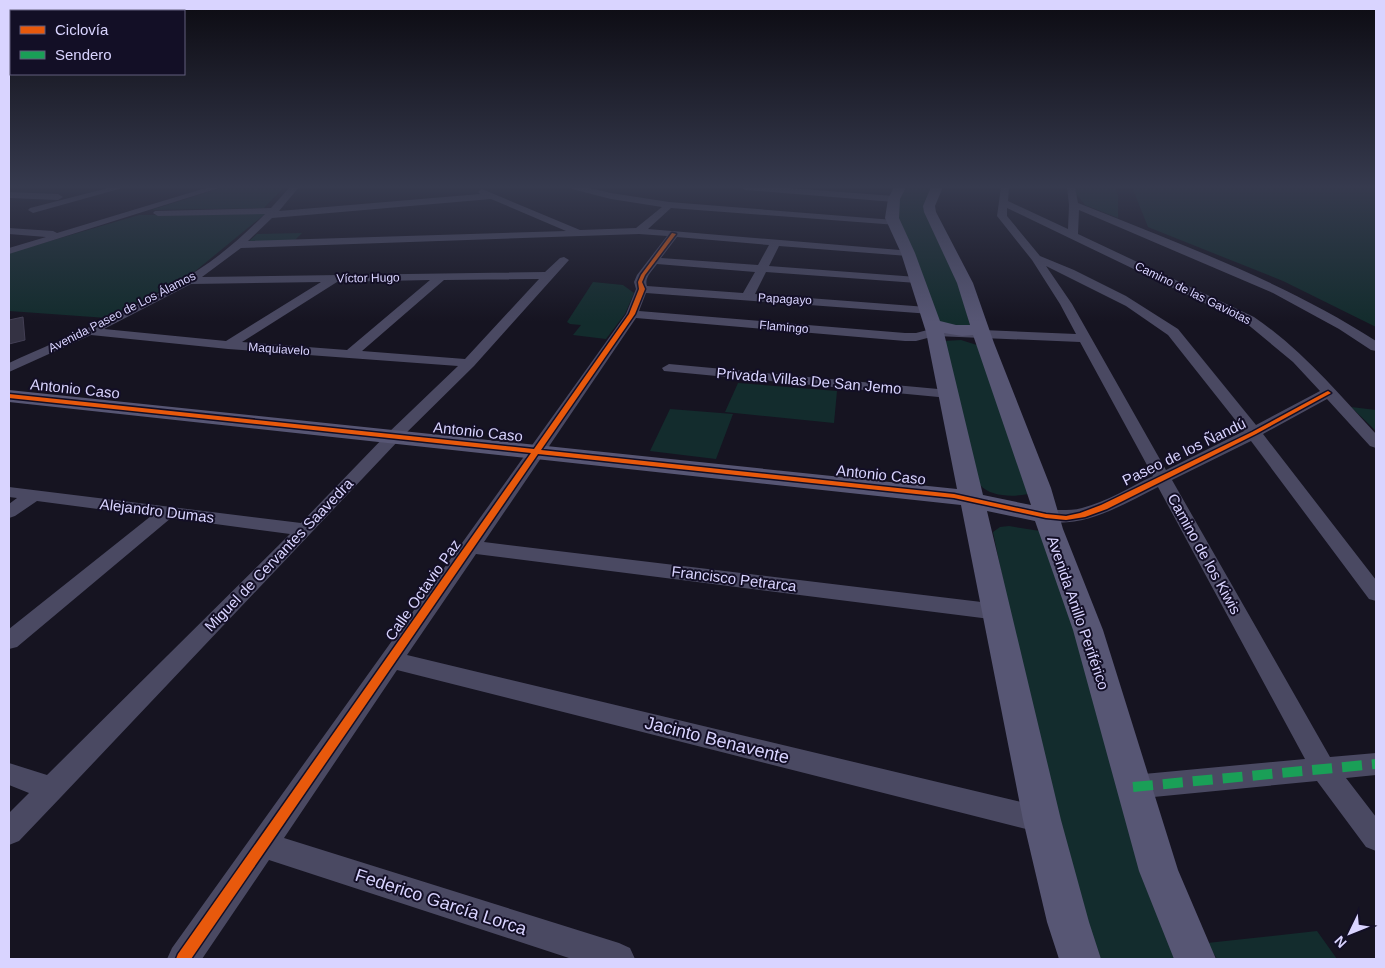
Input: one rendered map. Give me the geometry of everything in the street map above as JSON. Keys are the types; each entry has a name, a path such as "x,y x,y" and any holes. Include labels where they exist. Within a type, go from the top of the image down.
{"street":[{"path":"31,232 64,234"},
{"path":"9,251 70,232"},
{"name":"Avenida Paseo de Los Álamos","path":"9,368 89,331 188,281 250,232"},
{"path":"236,245 606,232"},
{"path":"653,232 908,252"},
{"path":"898,232 908,252 933,327 998,612 1042,820 1068,922 1080,959"},
{"name":"Avenida Anillo Periférico","path":"940,232 965,283 1088,630 1159,871 1195,959"},
{"name":"Camino de los Kiwis","path":"1015,232 1036,258 1066,304 1324,770 1376,838"},
{"name":"Camino de las Gaviotas","path":"1068,232 1263,328 1298,359 1376,443"},
{"path":"1142,232 1293,296 1342,324 1376,347"},
{"name":"Calle Octavio Paz","path":"183,959 632,314 642,289 641,279 674,234"},
{"path":"747,297 776,242"},
{"path":"1036,258 1076,275 1160,321 1174,332 1254,433 1376,594"},
{"name":"Miguel de Cervantes Saavedra","path":"9,832 305,530 393,437 469,363 564,260"},
{"path":"654,261 917,280"},
{"path":"350,354 442,276"},
{"name":"Víctor Hugo","path":"188,281 548,276"},
{"path":"228,345 334,279"},
{"name":"Papagayo","path":"642,289 747,297 793,298 933,327"},
{"name":"Flamingo","path":"632,314 905,337 916,337 933,327"},
{"path":"933,327 961,337 982,335 1084,338"},
{"name":"Maquiavelo","path":"89,331 228,345 469,363"},
{"name":"Privada Villas De San Jemo","path":"670,368 949,394"},
{"name":"Paseo de los Ñandú","path":"1046,514 1066,518 1082,516 1104,507 1254,433 1328,393"},
{"name":"Antonio Caso","path":"9,396 954,496 974,505"},
{"name":"Alejandro Dumas","path":"9,492 305,530"},
{"path":"9,512 34,495"},
{"path":"974,505 988,498 1006,501 1027,500 1046,514"},
{"path":"974,505 998,521 1027,522 1046,514"},
{"path":"9,641 166,512"},
{"name":"Francisco Petrarca","path":"471,547 998,612"},
{"name":"Jacinto Benavente","path":"392,660 1042,820"},
{"path":"1133,787 1376,764"},
{"path":"9,774 52,789"},
{"name":"Federico García Lorca","path":"263,845 618,959"}],"green space":[{"path":"80,232 243,232 188,277 107,318 9,311 9,253"},
{"path":"903,232 935,232 954,267 970,325 955,327 938,321"},
{"path":"1161,232 1376,232 1376,327 1283,281"},
{"path":"302,233 294,241 248,242 257,234"},
{"path":"593,282 623,285 634,293 625,314 606,339 573,335 581,325 567,322"},
{"path":"961,340 980,346 1028,494 1016,496 996,494 980,485 944,341"},
{"path":"738,383 837,391 834,423 725,412"},
{"path":"1351,407 1376,410 1376,431"},
{"path":"670,409 733,414 716,459 650,451"},
{"path":"1009,526 1040,531 1187,959 1097,959 1081,922 1047,794 993,532 1000,527"},
{"path":"1317,931 1337,959 1217,959 1207,943"}],"building":[{"path":"23,317 25,340 9,344 9,320"}],"marked path":[{"path":"1133,787 1376,764"}],"cycle path":[{"path":"183,959 632,314 642,289 640,282 643,275 674,234"},
{"path":"9,396 954,496 1046,516 1066,518 1082,515 1104,507 1254,433 1328,393"}]}
